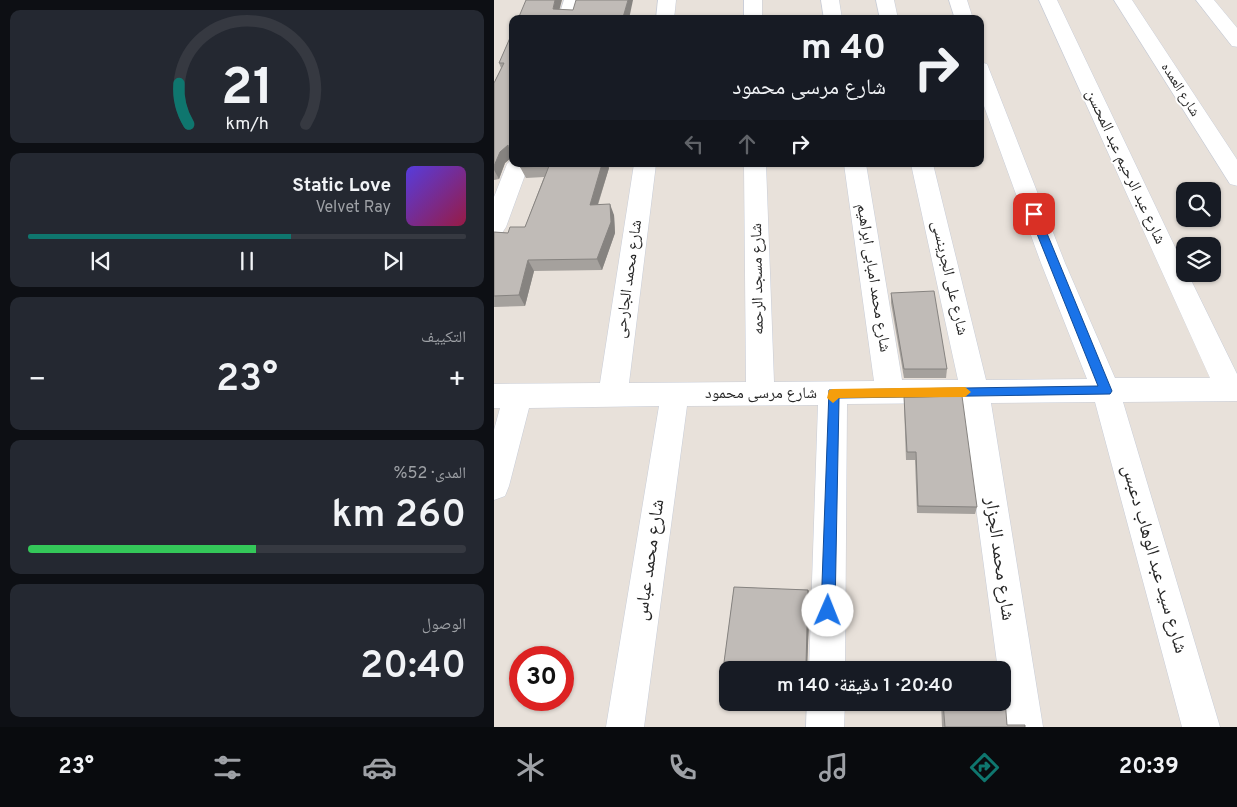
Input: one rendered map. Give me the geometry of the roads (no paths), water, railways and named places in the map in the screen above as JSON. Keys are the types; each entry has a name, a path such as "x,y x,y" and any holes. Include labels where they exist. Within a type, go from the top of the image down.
{"street":[{"path":"568,15 573,0"},
{"path":"665,15 667,0"},
{"path":"753,0 753,15"},
{"path":"830,0 832,15"},
{"path":"885,0 888,15"},
{"path":"958,0 963,15"},
{"name":"شارع عبد الرحيم عبد المحسن","path":"1048,0 1233,389"},
{"name":"شارع العمده","path":"1124,0 1237,179"},
{"path":"1205,0 1237,42"},
{"name":"شارع سيد عبد الوهاب دعبس","path":"984,79 1049,254 1106,391 1201,727"},
{"path":"494,227 517,167"},
{"name":"شارع محمد الجارحى","path":"613,394 645,167"},
{"name":"شارع مسجد الرحمه","path":"755,167 760,394"},
{"name":"شارع محمد امبابى ابراهيم","path":"855,167 890,393"},
{"name":"شارع على الجرينسى","path":"923,167 975,392"},
{"name":"شارع مرسى محمود","path":"506,396 1233,389"},
{"name":"شارع محمد الجزار","path":"975,392 1024,727"},
{"name":"شارع محمد عباس","path":"626,727 675,394"},
{"path":"827,661 833,394"},
{"path":"494,486 506,396"},
{"path":"825,727 826,711"}]}
